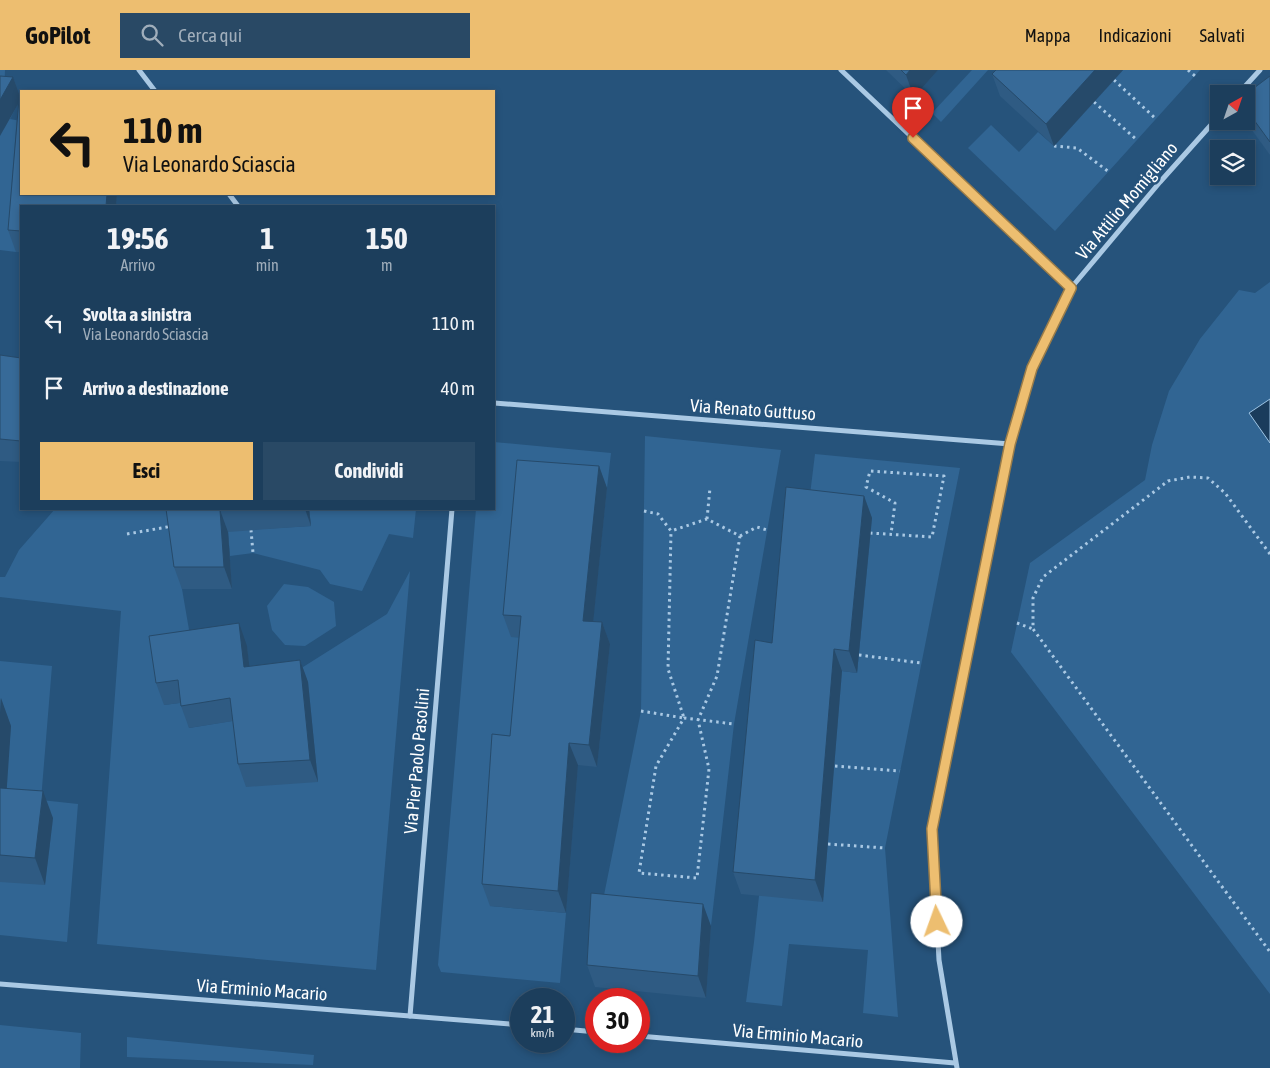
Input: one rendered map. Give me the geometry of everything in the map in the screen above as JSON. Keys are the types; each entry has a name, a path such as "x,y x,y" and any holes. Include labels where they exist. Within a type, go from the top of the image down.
{"street":[{"path":"139,70 154,90"},
{"path":"841,70 1071,288"},
{"path":"1246,85 1260,70"},
{"name":"Via Attilio Momigliano","path":"956,1066 939,960 932,829 1010,444 1032,368 1071,288 1160,182 1210,126"},
{"name":"Via Renato Guttuso","path":"495,403 1010,444"},
{"name":"Via Pier Paolo Pasolini","path":"410,1016 452,510"},
{"name":"Via Erminio Macario","path":"0,984 510,1024"},
{"name":"Via Erminio Macario","path":"650,1037 956,1066"}],"path":[{"path":"1188,70 1195,76"},
{"path":"1114,80 1156,119"},
{"path":"1094,102 1137,140"},
{"path":"1054,146 1077,148 1109,172"},
{"path":"870,533 932,537 944,476 870,471 866,487 895,504 891,534"},
{"path":"1032,629 1033,598 1043,577 1168,481 1190,477 1208,478 1225,493 1270,554"},
{"path":"707,519 710,488"},
{"path":"644,511 658,514 671,531 668,669 684,718 656,766 639,873 697,878 709,769 698,720 717,676 740,536"},
{"path":"671,531 707,519 740,536"},
{"path":"127,534 174,526"},
{"path":"740,536 757,527 767,530"},
{"path":"251,530 253,553"},
{"path":"1017,623 1032,629 1270,952"},
{"path":"859,655 922,663"},
{"path":"641,712 734,724"},
{"path":"834,766 900,771"},
{"path":"828,844 885,848"}],"shaded area":[{"path":"0,70 5,70 4,97 20,98 10,119 20,121 20,195 16,252 0,250"},
{"path":"972,70 988,70 941,122 932,113"},
{"path":"1123,70 1200,70 1055,231 968,148 991,125 1019,152 1038,132 1054,146"},
{"path":"1270,282 1270,994 1011,652 1030,563 1145,480 1152,445 1169,391 1200,339 1239,290 1255,293"},
{"path":"1270,399 1270,443 1249,413"},
{"path":"645,436 781,450 734,724 711,926 600,915 641,711"},
{"path":"495,442 611,453 607,488 525,482 511,637 529,638 490,906 566,913 560,983 441,972 438,965 476,510 495,510"},
{"path":"815,454 960,468 885,848 898,1017 863,1013 868,950 789,944 782,1006 746,1002 759,896 842,671 857,673 870,533 808,511"},
{"path":"54,510 171,510 193,653 164,705 186,702 189,728 238,720 273,686 387,614 410,571 376,970 97,944 121,611 0,597 0,577 5,577 19,550"},
{"path":"309,510 416,510 413,538 389,534 362,591 330,584 320,570 253,553 230,556 228,531 311,526"},
{"path":"284,584 308,587 334,602 336,626 305,646 285,645 272,630 267,606"},
{"path":"0,661 52,666 41,800 78,804 67,942 0,935"},
{"path":"0,1025 81,1033 80,1068 0,1068"},
{"path":"127,1037 314,1055 313,1065 127,1057"}],"building":[{"path":"901,70 910,70 906,75"},
{"path":"996,70 1095,70 1046,124 992,74"},
{"path":"0,76 13,77 0,100"},
{"path":"1270,76 1270,142 1255,121 1255,87"},
{"path":"20,99 20,195 107,195 106,205 20,205 20,231 8,230"},
{"path":"0,355 20,358 20,441 0,439"},
{"path":"517,460 599,466 583,621 602,622 589,745 569,743 558,891 482,884 492,734 510,736 521,616 503,615"},
{"path":"786,487 864,496 849,651 834,649 815,880 733,872 755,640 772,643"},
{"path":"166,510 220,510 224,567 174,567"},
{"path":"239,623 244,667 300,660 310,760 238,764 230,698 181,706 178,680 156,683 149,636"},
{"path":"0,788 43,791 35,858 0,855"},
{"path":"591,893 703,904 698,976 587,965"}],"route":[{"path":"913,138 1071,288 1032,368 1010,444 932,829 937,922"}]}
